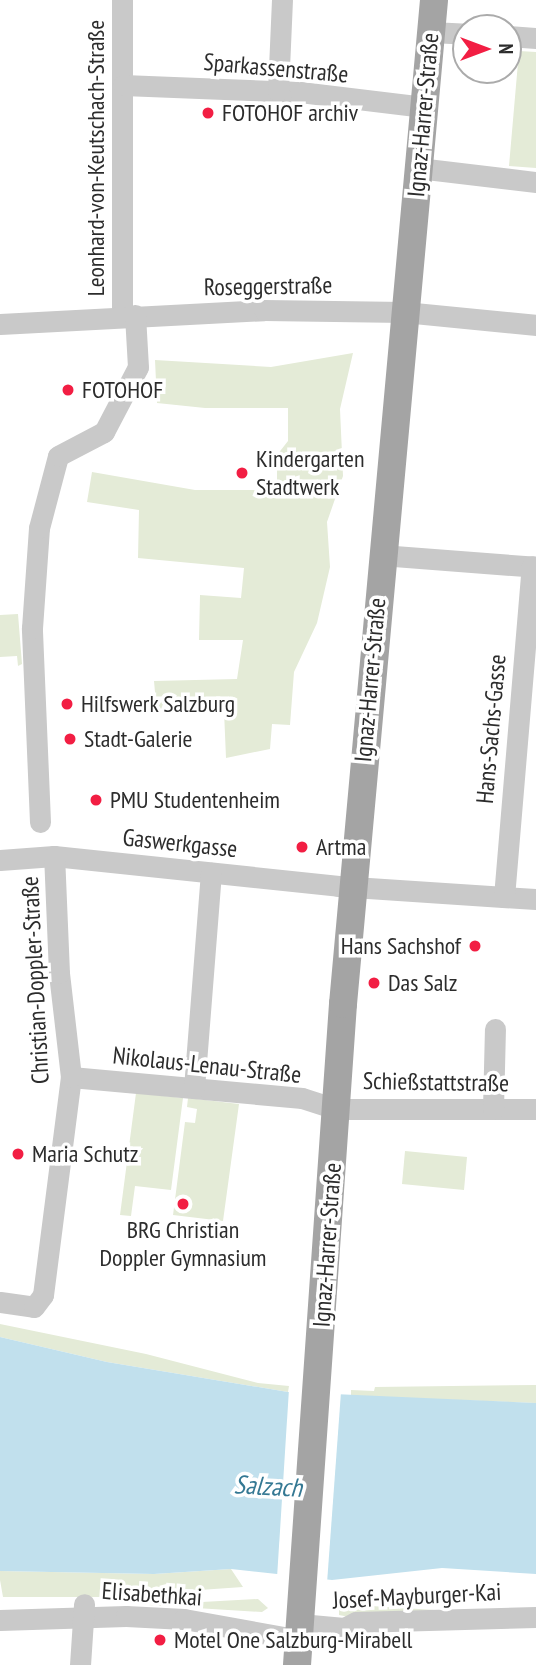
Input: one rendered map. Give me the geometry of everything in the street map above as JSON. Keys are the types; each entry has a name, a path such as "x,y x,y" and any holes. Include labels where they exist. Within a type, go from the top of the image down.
{"main road":[{"name":"Ignaz-Harrer-Straße","path":"299,1638 335,1109 381,555 433,0"}],"street":[{"name":"Leonhard-von-Keutschach-Straße","path":"40,822 32,628 39,528 58,456 104,432 138,367 129,315 122,0"},
{"path":"278,91 282,0"},
{"path":"431,32 452,33"},
{"name":"Sparkassenstraße","path":"123,85 278,91 424,107"},
{"path":"418,168 536,181"},
{"name":"Roseggerstraße","path":"0,324 129,315 264,310 404,312 536,325"},
{"path":"381,555 534,567"},
{"name":"Hans-Sachs-Gasse","path":"504,897 534,567"},
{"name":"Gaswerkgasse","path":"0,860 54,856 354,887 536,899"},
{"name":"Christian-Doppler-Straße","path":"0,1302 34,1307 43,1295 71,1077 59,973 54,856"},
{"path":"194,1088 211,873"},
{"path":"493,1109 495,1030"},
{"name":"Nikolaus-Lenau-Straße","path":"71,1077 302,1098 335,1109"},
{"name":"Schießstattstraße","path":"335,1109 536,1109"},
{"path":"80,1665 83,1610"},
{"name":"Elisabethkai","path":"0,1620 83,1610 184,1619 299,1638"},
{"name":"Josef-Mayburger-Kai","path":"299,1638 344,1628 356,1622 536,1617"}],"green space":[{"path":"522,51 536,52 536,168 509,166 516,84 522,84"},
{"path":"353,353 340,409 343,476 327,522 330,567 317,623 294,672 290,725 272,724 270,749 226,758 224,711 157,715 154,681 237,679 243,640 199,640 200,595 241,598 244,568 138,558 139,510 87,502 92,472 195,490 277,490 277,455 288,441 288,408 205,408 157,403 155,360 271,367"},
{"path":"18,614 22,664 18,666 17,656 0,657 0,615"},
{"path":"136,1093 183,1098 171,1190 135,1186 131,1216 120,1215"},
{"path":"188,1098 239,1104 223,1221 173,1215 185,1122 195,1123 197,1109 187,1107"},
{"path":"405,1151 467,1157 464,1190 402,1184"},
{"path":"0,1324 146,1354 258,1383 289,1386 288,1392 107,1362 0,1337"},
{"path":"536,1385 536,1403 351,1396 351,1390 374,1391 375,1387"},
{"path":"231,1569 243,1587 98,1597 3,1597 0,1580 0,1571 154,1574"},
{"path":"258,1599 268,1608 262,1612 148,1605"},
{"path":"339,1604 451,1611 349,1617 339,1615"}],"water":[{"name":"Salzach","path":"0,1337 107,1362 288,1392 536,1403 536,1574 442,1568 332,1580 231,1569 154,1574 0,1571"}],"pier":[{"path":"289,1389 341,1392 327,1583 277,1578"}],"place":[{"name":"FOTOHOF archiv","path":"208,113"},
{"name":"FOTOHOF","path":"68,390"},
{"name":"Kindergarten Stadtwerk","path":"242,473"},
{"name":"Hilfswerk Salzburg","path":"67,704"},
{"name":"Stadt-Galerie","path":"70,739"},
{"name":"PMU Studentenheim","path":"96,800"},
{"name":"Artma","path":"302,847"},
{"name":"Hans Sachshof","path":"475,946"},
{"name":"Das Salz","path":"374,983"},
{"name":"Maria Schutz","path":"18,1154"},
{"name":"BRG Christian Doppler Gymnasium","path":"183,1204"},
{"name":"Motel One Salzburg-Mirabell","path":"160,1640"}]}
